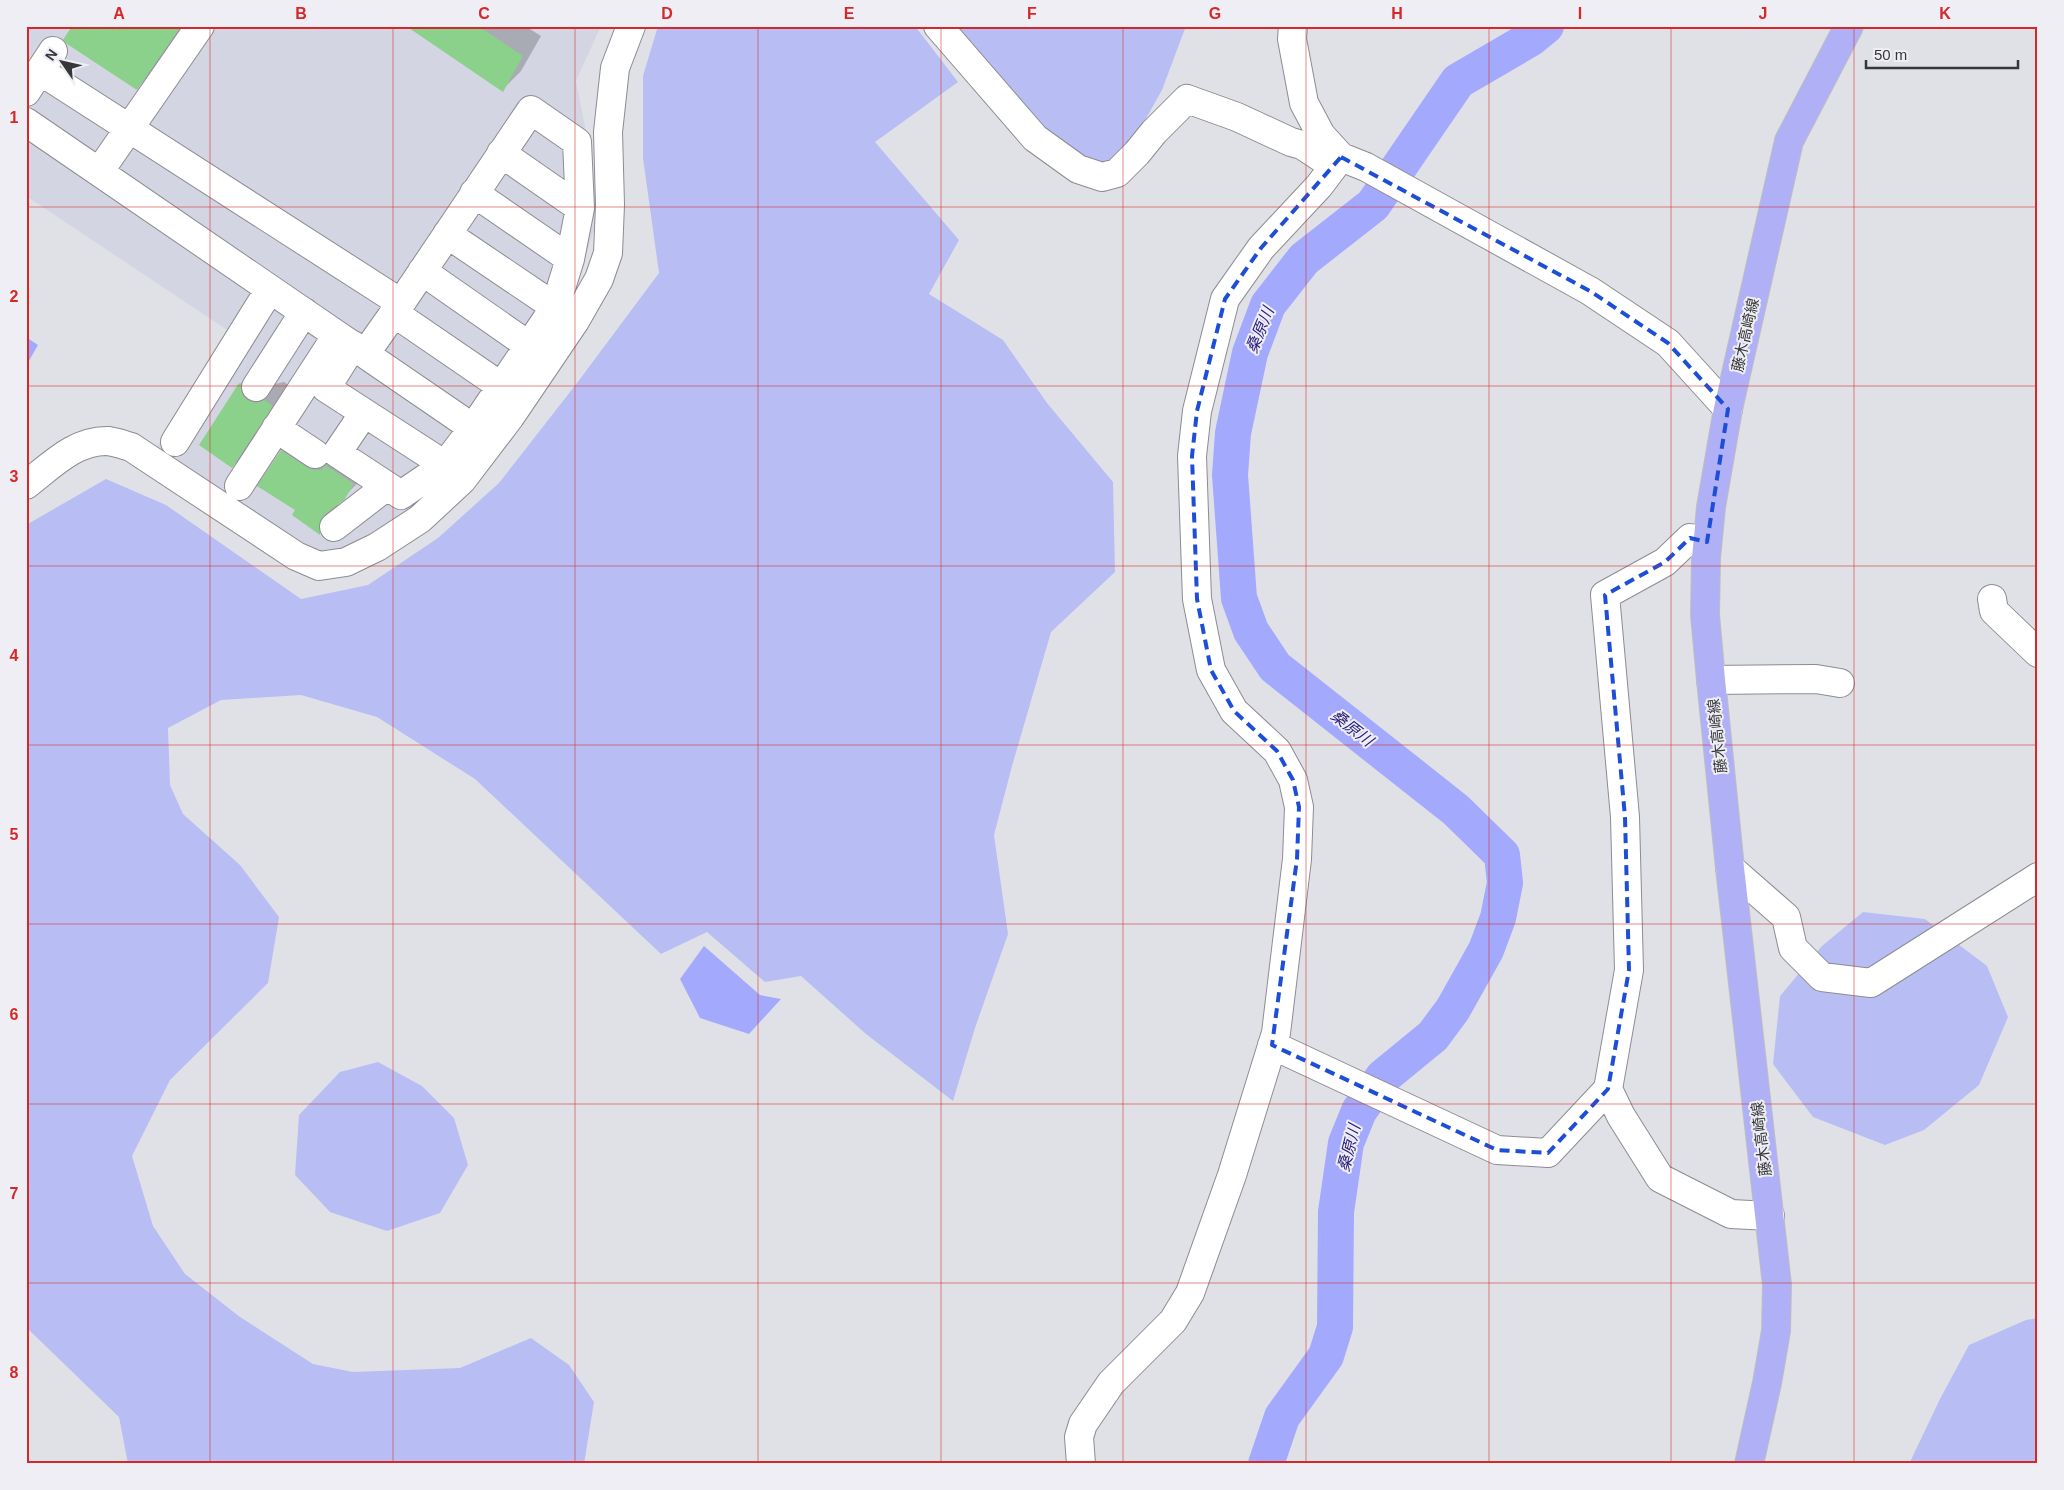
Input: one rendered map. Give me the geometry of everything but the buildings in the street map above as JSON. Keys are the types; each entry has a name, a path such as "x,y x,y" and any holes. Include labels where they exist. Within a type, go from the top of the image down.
{"main road":[{"name":"藤木高崎線","path":"1749,1464 1767,1383 1776,1331 1777,1285 1730,868 1704,615 1707,542 1711,507 1728,409 1789,141 1849,26"}],"street":[{"path":"100,172 200,26"},
{"path":"26,485 75,448 90,442 110,441 131,446 296,556 319,566 346,562 377,547 420,519 462,480 510,417 575,321 599,279 608,253 610,204 608,132 614,68 631,26"},
{"path":"938,26 1034,138 1078,170 1102,177 1116,173 1187,99 1237,117 1291,142 1302,144 1338,162 1366,167 1590,291 1668,343 1728,409"},
{"path":"1293,26 1292,39 1304,102 1338,162"},
{"path":"40,71 131,128 397,308 502,387"},
{"path":"239,486 276,428 352,345 397,308 531,110 577,142 580,208 570,259 555,307 502,387 445,465 401,495 337,454 364,413"},
{"path":"26,122 473,428"},
{"path":"501,153 580,208"},
{"path":"1081,1464 1079,1437 1084,1424 1111,1383 1173,1321 1190,1293 1232,1175 1276,1033 1297,859 1299,807 1292,780 1277,752 1234,711 1211,670 1197,599 1192,456 1197,411 1224,298 1261,248 1319,186 1338,162"},
{"path":"474,193 570,259"},
{"path":"447,234 555,307"},
{"path":"422,271 528,346"},
{"path":"174,442 270,289"},
{"path":"256,386 304,312"},
{"path":"352,345 326,388 445,465"},
{"path":"276,428 315,454"},
{"path":"334,526 387,486"},
{"path":"1272,1045 1497,1150 1548,1153 1608,1089 1629,970 1625,817 1605,595 1665,562 1690,538 1707,542"},
{"path":"1992,599 1994,610 2038,653"},
{"path":"1711,680 1816,679 1840,683"},
{"path":"1730,868 1786,917 1793,948 1822,977 1871,983 2038,877"},
{"path":"1608,1089 1621,1116 1660,1178 1731,1214 1770,1216"}],"highlighted area":[{"path":"1341,157 1590,291 1668,343 1728,409 1707,542 1690,538 1665,562 1605,595 1625,817 1629,970 1608,1089 1548,1153 1497,1150 1272,1045 1297,859 1299,807 1293,780 1277,751 1234,711 1211,670 1197,599 1192,456 1197,411 1225,299 1261,248"}],"shaded area":[{"path":"26,26 601,26 576,81 591,157 595,226 569,313 468,466 343,557 310,554 155,450 227,330 26,196"},
{"path":"658,26 915,26 958,82 875,142 959,240 929,294 1003,340 1047,403 1113,482 1115,572 1051,632 994,835 1008,934 975,1028 953,1101 866,1034 801,976 765,982 707,932 661,954 475,779 377,717 301,695 221,700 168,728 170,785 183,814 240,865 279,917 268,983 170,1080 132,1156 153,1226 185,1274 240,1317 313,1364 353,1372 460,1368 531,1338 569,1365 594,1402 584,1464 128,1464 119,1417 26,1329 26,525 106,479 166,505 301,599 368,585 438,538 499,483 659,273 643,158 643,76"},
{"path":"950,26 1186,26 1162,90 1130,147 1100,167 1038,128"},
{"path":"26,337 38,345 26,366"},
{"path":"1863,912 1925,919 1987,966 2008,1017 1979,1085 1924,1130 1885,1145 1813,1117 1773,1064 1780,996 1822,946"},
{"path":"704,946 760,995 781,999 749,1034 700,1018 680,979"},
{"path":"378,1062 422,1086 454,1118 468,1165 440,1213 387,1231 330,1212 295,1175 299,1115 340,1072"},
{"path":"2038,1318 2038,1464 1909,1464 1940,1399 1969,1345 2026,1320"}],"waterway":[{"name":"桑原川","path":"1266,1464 1282,1417 1326,1356 1335,1327 1336,1212 1346,1143 1359,1111 1383,1077 1433,1036 1453,1009 1486,950 1498,918 1505,883 1502,855 1456,810 1275,667 1251,631 1239,598 1230,475 1233,433 1250,353 1268,305 1304,259 1373,205 1458,81 1530,39 1546,26"}]}
